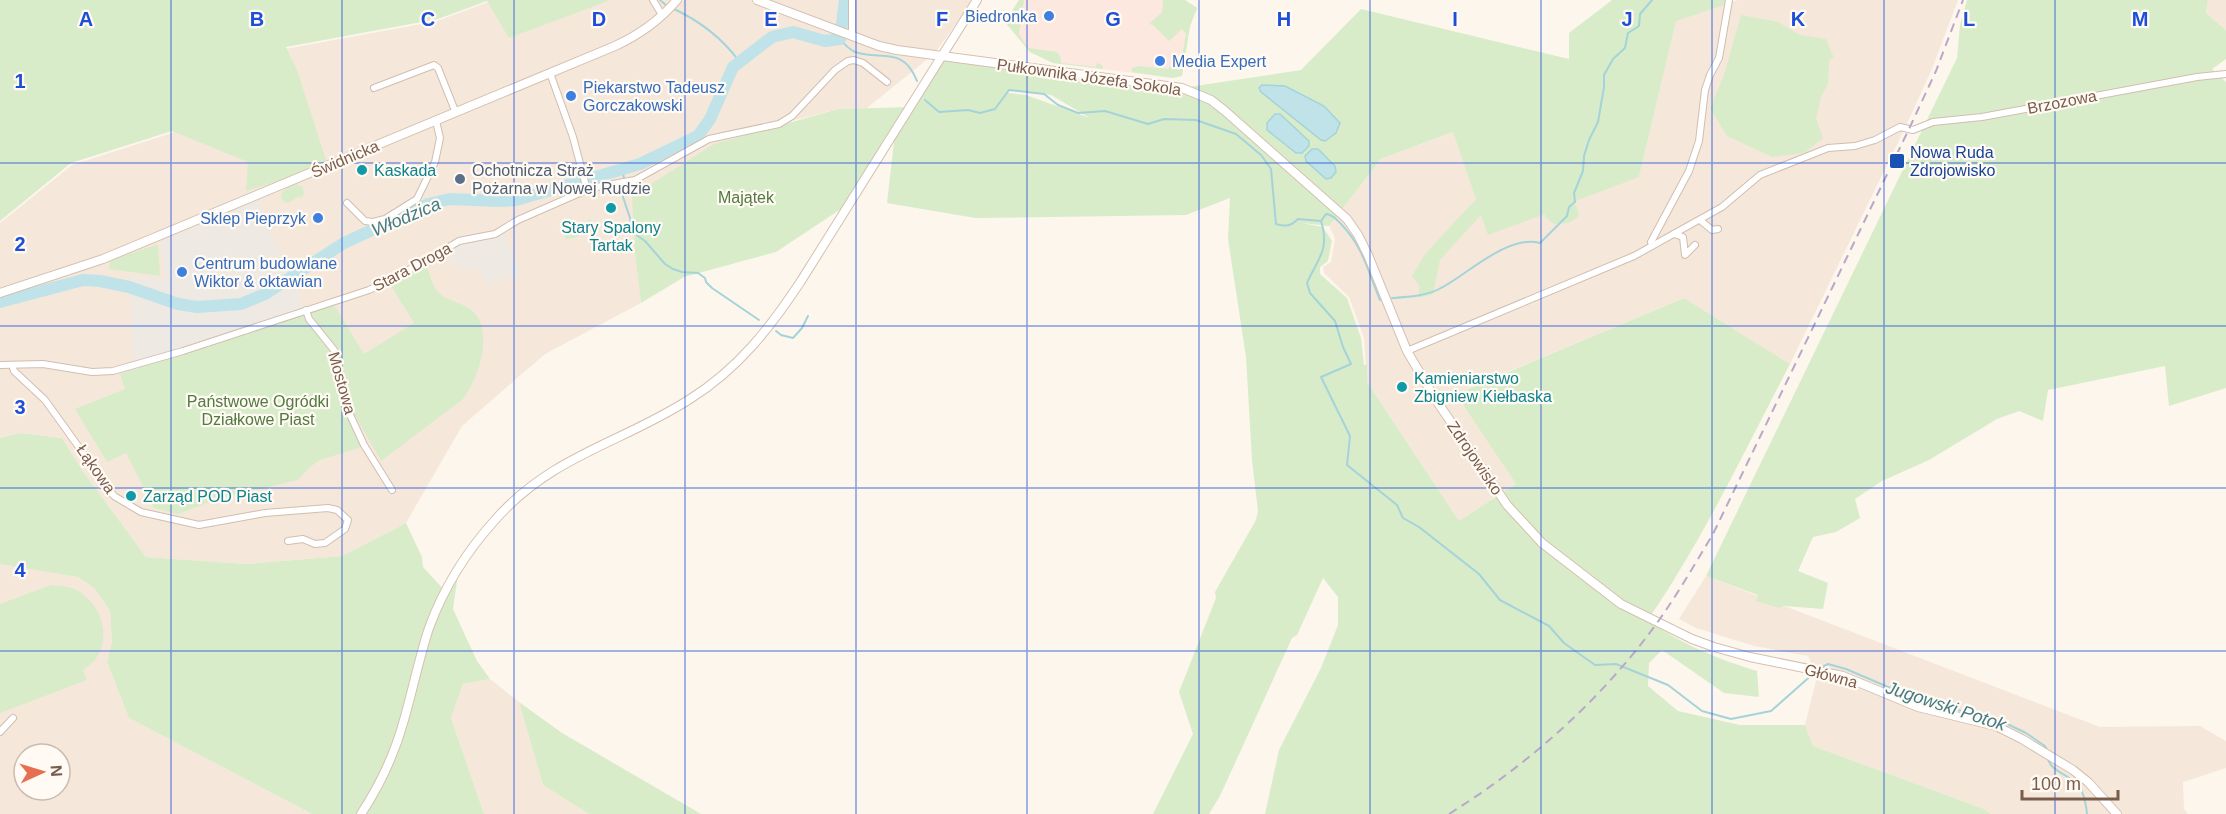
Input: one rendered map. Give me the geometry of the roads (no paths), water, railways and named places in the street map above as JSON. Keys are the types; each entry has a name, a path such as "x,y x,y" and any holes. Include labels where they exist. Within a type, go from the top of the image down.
{"street":[{"path":"653,0 670,7"},
{"name":"Pułkownika Józefa Sokola","path":"757,0 879,46 1182,88 1211,100 1347,219 1368,255 1407,351"},
{"path":"849,34 852,0"},
{"path":"361,814 379,784 396,745 422,651 436,611 455,573 476,541 518,497 550,472 689,400 720,378 749,351 771,325 801,281 977,0"},
{"path":"1652,245 1651,242 1689,171 1699,141 1705,90 1719,58 1729,0"},
{"name":"Świdnicka","path":"0,293 103,260 629,40 670,7"},
{"name":"Stara Droga","path":"0,365 43,364 93,372 114,371 369,290 459,241 495,234 518,220 586,188 603,184 626,183 709,139 779,124 787,120 835,70 848,61 863,63 887,82"},
{"path":"374,88 434,65 438,68 456,113"},
{"path":"550,73 573,137 586,188"},
{"name":"Brzozowa","path":"1700,220 1722,207 1760,175 1828,148 1855,146 1875,140 1900,127 1913,130 1934,122 1982,117 2197,77 2226,74"},
{"path":"347,202 365,221 373,222 385,219 417,199 435,162 440,138 436,121"},
{"path":"1407,351 1621,263 1700,220 1712,230 1718,229"},
{"path":"1674,234 1683,237 1685,255 1695,245"},
{"name":"Mostowa","path":"306,310 309,319 334,350 346,406 364,445 392,490"},
{"name":"Zdrojowisko","path":"1407,351 1434,397 1507,505 1535,537 1621,604 1692,639"},
{"name":"Łąkowa","path":"12,365 14,372 52,409 114,496 135,509 154,516 194,524 209,524 265,513 323,508 337,510 348,520 345,529 325,543 315,544 303,539 288,541"},
{"name":"Główna","path":"1692,639 1750,657 1823,672 1864,684 1926,710 1996,726 2048,754 2085,780 2117,814"},
{"path":"0,732 13,718"}],"water":[{"path":"1262,85 1285,86 1324,106 1340,123 1336,133 1325,141 1321,140 1261,92 1259,88"},
{"path":"1275,114 1280,114 1309,141 1309,146 1302,153 1296,153 1267,130 1267,123"},
{"path":"1312,149 1318,149 1335,166 1336,172 1331,178 1326,179 1306,161 1305,156"}],"waterway":[{"path":"660,0 667,6"},
{"name":"Włodzica","path":"0,302 83,280 129,287 178,304 197,307 241,304 265,294 344,243 428,204 450,199 516,200 640,164 698,136 710,119 733,67 772,37 793,32 825,41 840,39 845,0"},
{"path":"1392,298 1417,296 1436,291 1502,250 1515,244 1540,243 1567,216 1569,207 1575,202 1574,193 1583,171 1584,156 1598,122 1604,75 1613,59 1625,48 1628,33 1639,26 1640,14 1652,0"},
{"path":"672,8 709,30 739,61"},
{"name":"Jugowski Potok","path":"840,39 855,52 898,58 911,70 917,81"},
{"name":"Jugowski Potok","path":"925,100 939,112 968,110 980,113 995,109 1009,90 1044,94 1058,105 1078,113 1105,111 1148,124 1164,119 1196,120 1236,134 1261,155 1271,169 1276,224 1288,225 1298,219 1321,221"},
{"path":"622,170 624,178"},
{"path":"620,188 632,229 665,264 682,272 698,273 712,288 759,320"},
{"path":"1321,221 1326,214 1331,215 1349,233 1365,260 1380,300"},
{"name":"Jugowski Potok","path":"1321,221 1323,247 1307,283 1310,293 1335,321 1351,364 1321,377 1350,436 1347,465 1397,505 1403,518 1419,527 1479,574 1500,600 1549,626 1564,643 1595,665 1616,664 1668,685 1702,711 1731,719 1771,711 1814,673"},
{"path":"776,331 793,338 802,328 808,316"},
{"name":"Jugowski Potok","path":"1820,668 1828,664 1846,669 1921,701 1999,720 2026,733 2045,746 2047,750"},
{"name":"Jugowski Potok","path":"2048,759 2052,767 2079,786 2087,814"}],"railway":[{"path":"1449,814 1479,795 1535,752 1588,704 1635,651 1679,590 1713,534 1909,129 1936,71 1963,0"}],"place":[{"name":"Biedronka","path":"1049,16"},
{"name":"Media Expert","path":"1160,61"},
{"name":"Piekarstwo Tadeusz Gorczakowski","path":"571,96"},
{"name":"Nowa Ruda Zdrojowisko","path":"1897,161"},
{"name":"Kaskada","path":"362,170"},
{"name":"Ochotnicza Straż Pożarna w Nowej Rudzie","path":"460,179"},
{"name":"Stary Spalony Tartak","path":"611,208"},
{"name":"Sklep Pieprzyk","path":"318,218"},
{"name":"Centrum budowlane Wiktor & oktawian","path":"182,272"},
{"name":"Kamieniarstwo Zbigniew Kiełbaska","path":"1402,387"},
{"name":"Zarząd POD Piast","path":"131,496"}],"park label":[{"name":"Majątek","path":"746,197"},
{"name":"Państwowe Ogródki Działkowe Piast","path":"258,410"}]}
